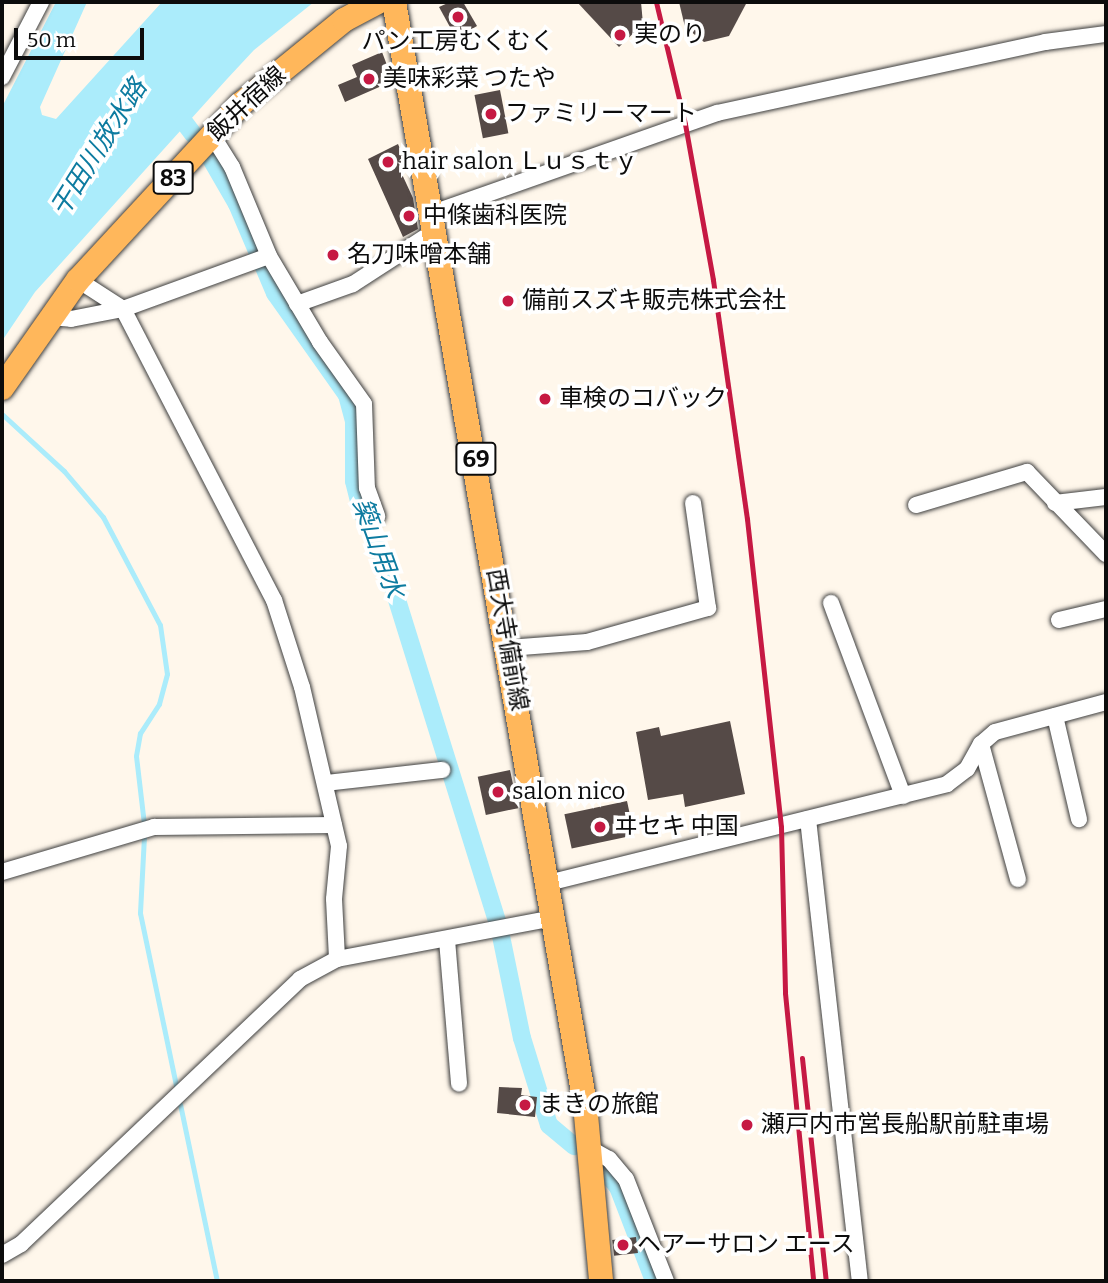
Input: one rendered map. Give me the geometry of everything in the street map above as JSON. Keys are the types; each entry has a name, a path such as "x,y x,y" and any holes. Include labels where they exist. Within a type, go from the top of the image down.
{"main road":[{"name":"飯井宿線","path":"2,388 78,280 241,104 335,27 378,2"},
{"name":"西大寺備前線","path":"394,2 435,222 554,918 589,1148 601,1281"}],"street":[{"path":"2,77 41,2"},
{"path":"297,304 353,284 435,222 717,113 1045,42 1106,34"},
{"path":"212,135 232,167 262,259 297,304 364,404 367,488 377,516"},
{"path":"50,317 71,319 123,309 262,259"},
{"path":"78,280 123,309 274,600 326,783 339,846 334,898 337,959"},
{"path":"916,505 1027,472 1106,554"},
{"path":"1055,503 1106,498"},
{"path":"508,648 587,642 708,608 693,503"},
{"path":"831,603 903,796"},
{"path":"1059,620 1106,609"},
{"path":"548,883 947,784 967,769 981,744 995,732 1106,702"},
{"path":"1055,716 1079,818"},
{"path":"981,744 1018,879"},
{"path":"326,783 442,770"},
{"path":"808,820 860,1281"},
{"path":"2,873 154,827 334,825"},
{"path":"2,1255 21,1244 300,979 337,959 554,918"},
{"path":"447,940 459,1084"},
{"path":"589,1148 609,1159 626,1179 666,1281"}],"water":[{"name":"干田川放水路","path":"56,2 87,2 40,107 42,115 56,119 162,2 314,2 254,50 227,79 35,292 2,341 2,107"}],"building":[{"name":"パン工房むくむく","path":"450,2 463,2 477,26 456,38 439,7"},
{"name":"実のり","path":"577,2 641,2 643,24 619,47"},
{"path":"679,2 747,2 729,36 704,42 685,27"},
{"path":"382,52 393,81 345,102 338,85 357,77 352,65"},
{"name":"ファミリーマート","path":"500,90 508,133 483,138 474,95"},
{"path":"398,144 407,166 400,170 413,198 418,229 403,237 368,159"},
{"path":"730,721 745,794 685,807 683,794 648,800 636,732 659,727 661,736"},
{"path":"510,770 518,808 486,815 478,777"},
{"path":"627,801 634,835 572,849 564,814"},
{"path":"499,1087 522,1088 521,1095 537,1097 535,1117 497,1113"},
{"path":"636,1237 638,1253 614,1256 612,1240"}],"waterway":[{"name":"築山用水","path":"184,122 193,134"},
{"name":"築山用水","path":"211,159 237,204 275,293 347,395 354,421 354,481 362,512 388,571 497,920"},
{"path":"3,415 64,471 103,517 160,625 167,674 159,704 140,733 136,756 144,824"},
{"path":"144,836 140,913 176,1086"},
{"name":"築山用水","path":"501,936 522,1038 549,1125 574,1146"},
{"path":"180,1104 217,1281"},
{"name":"築山用水","path":"601,1166 618,1187 654,1281"}],"railway":[{"path":"656,2 685,124 713,280 747,519 781,827 785,993 813,1281"},
{"path":"802,1058 826,1281"}],"place":[{"name":"パン工房むくむく","path":"458,17"},
{"name":"実のり","path":"620,35"},
{"name":"美味彩菜 つたや","path":"369,79"},
{"name":"ファミリーマート","path":"491,114"},
{"name":"hair salon Ｌｕｓｔｙ","path":"388,162"},
{"name":"中條歯科医院","path":"409,216"},
{"name":"名刀味噌本舗","path":"333,255"},
{"name":"備前スズキ販売株式会社","path":"508,301"},
{"name":"車検のコバック","path":"545,399"},
{"name":"salon nico","path":"498,792"},
{"name":"ヰセキ 中国","path":"600,827"},
{"name":"まきの旅館","path":"525,1105"},
{"name":"瀬戸内市営長船駅前駐車場","path":"747,1125"},
{"name":"ヘアーサロン エース","path":"623,1245"}]}
